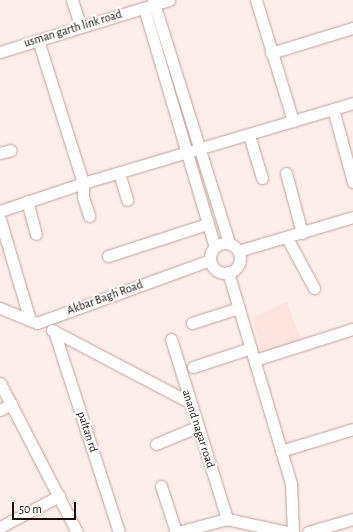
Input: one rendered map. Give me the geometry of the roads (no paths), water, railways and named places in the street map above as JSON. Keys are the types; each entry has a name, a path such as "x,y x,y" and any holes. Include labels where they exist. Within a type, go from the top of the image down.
{"street":[{"path":"72,0 81,27"},
{"name":"usman garth link road","path":"0,52 150,4 169,0"},
{"path":"256,0 293,121"},
{"path":"150,4 229,243 238,251 238,264 228,272 219,271 210,260 215,247 220,243 229,243"},
{"path":"150,4 186,153 215,247"},
{"path":"271,53 353,28"},
{"path":"38,40 83,183 83,197 89,216"},
{"path":"0,211 83,183 199,150 353,103"},
{"path":"333,109 353,182"},
{"path":"249,135 262,178"},
{"path":"119,173 127,200"},
{"path":"286,173 302,233"},
{"path":"26,201 36,234"},
{"path":"238,251 287,238 353,217"},
{"path":"0,219 34,321"},
{"path":"108,256 207,224"},
{"path":"287,238 314,288"},
{"name":"Akbar Bagh Road","path":"34,321 210,260"},
{"path":"228,272 291,484 293,532"},
{"path":"0,308 34,321 189,402"},
{"path":"192,323 239,308"},
{"path":"255,360 353,330"},
{"name":"paltan rd","path":"54,331 119,532"},
{"name":"anand nagar road","path":"171,339 189,402 227,518"},
{"path":"193,367 251,348"},
{"path":"0,383 77,532"},
{"path":"0,410 11,404"},
{"path":"156,444 197,427"},
{"path":"281,451 353,429"},
{"path":"161,486 177,532 227,518 287,532"},
{"path":"0,527 58,496"},
{"path":"308,532 353,519"}]}
